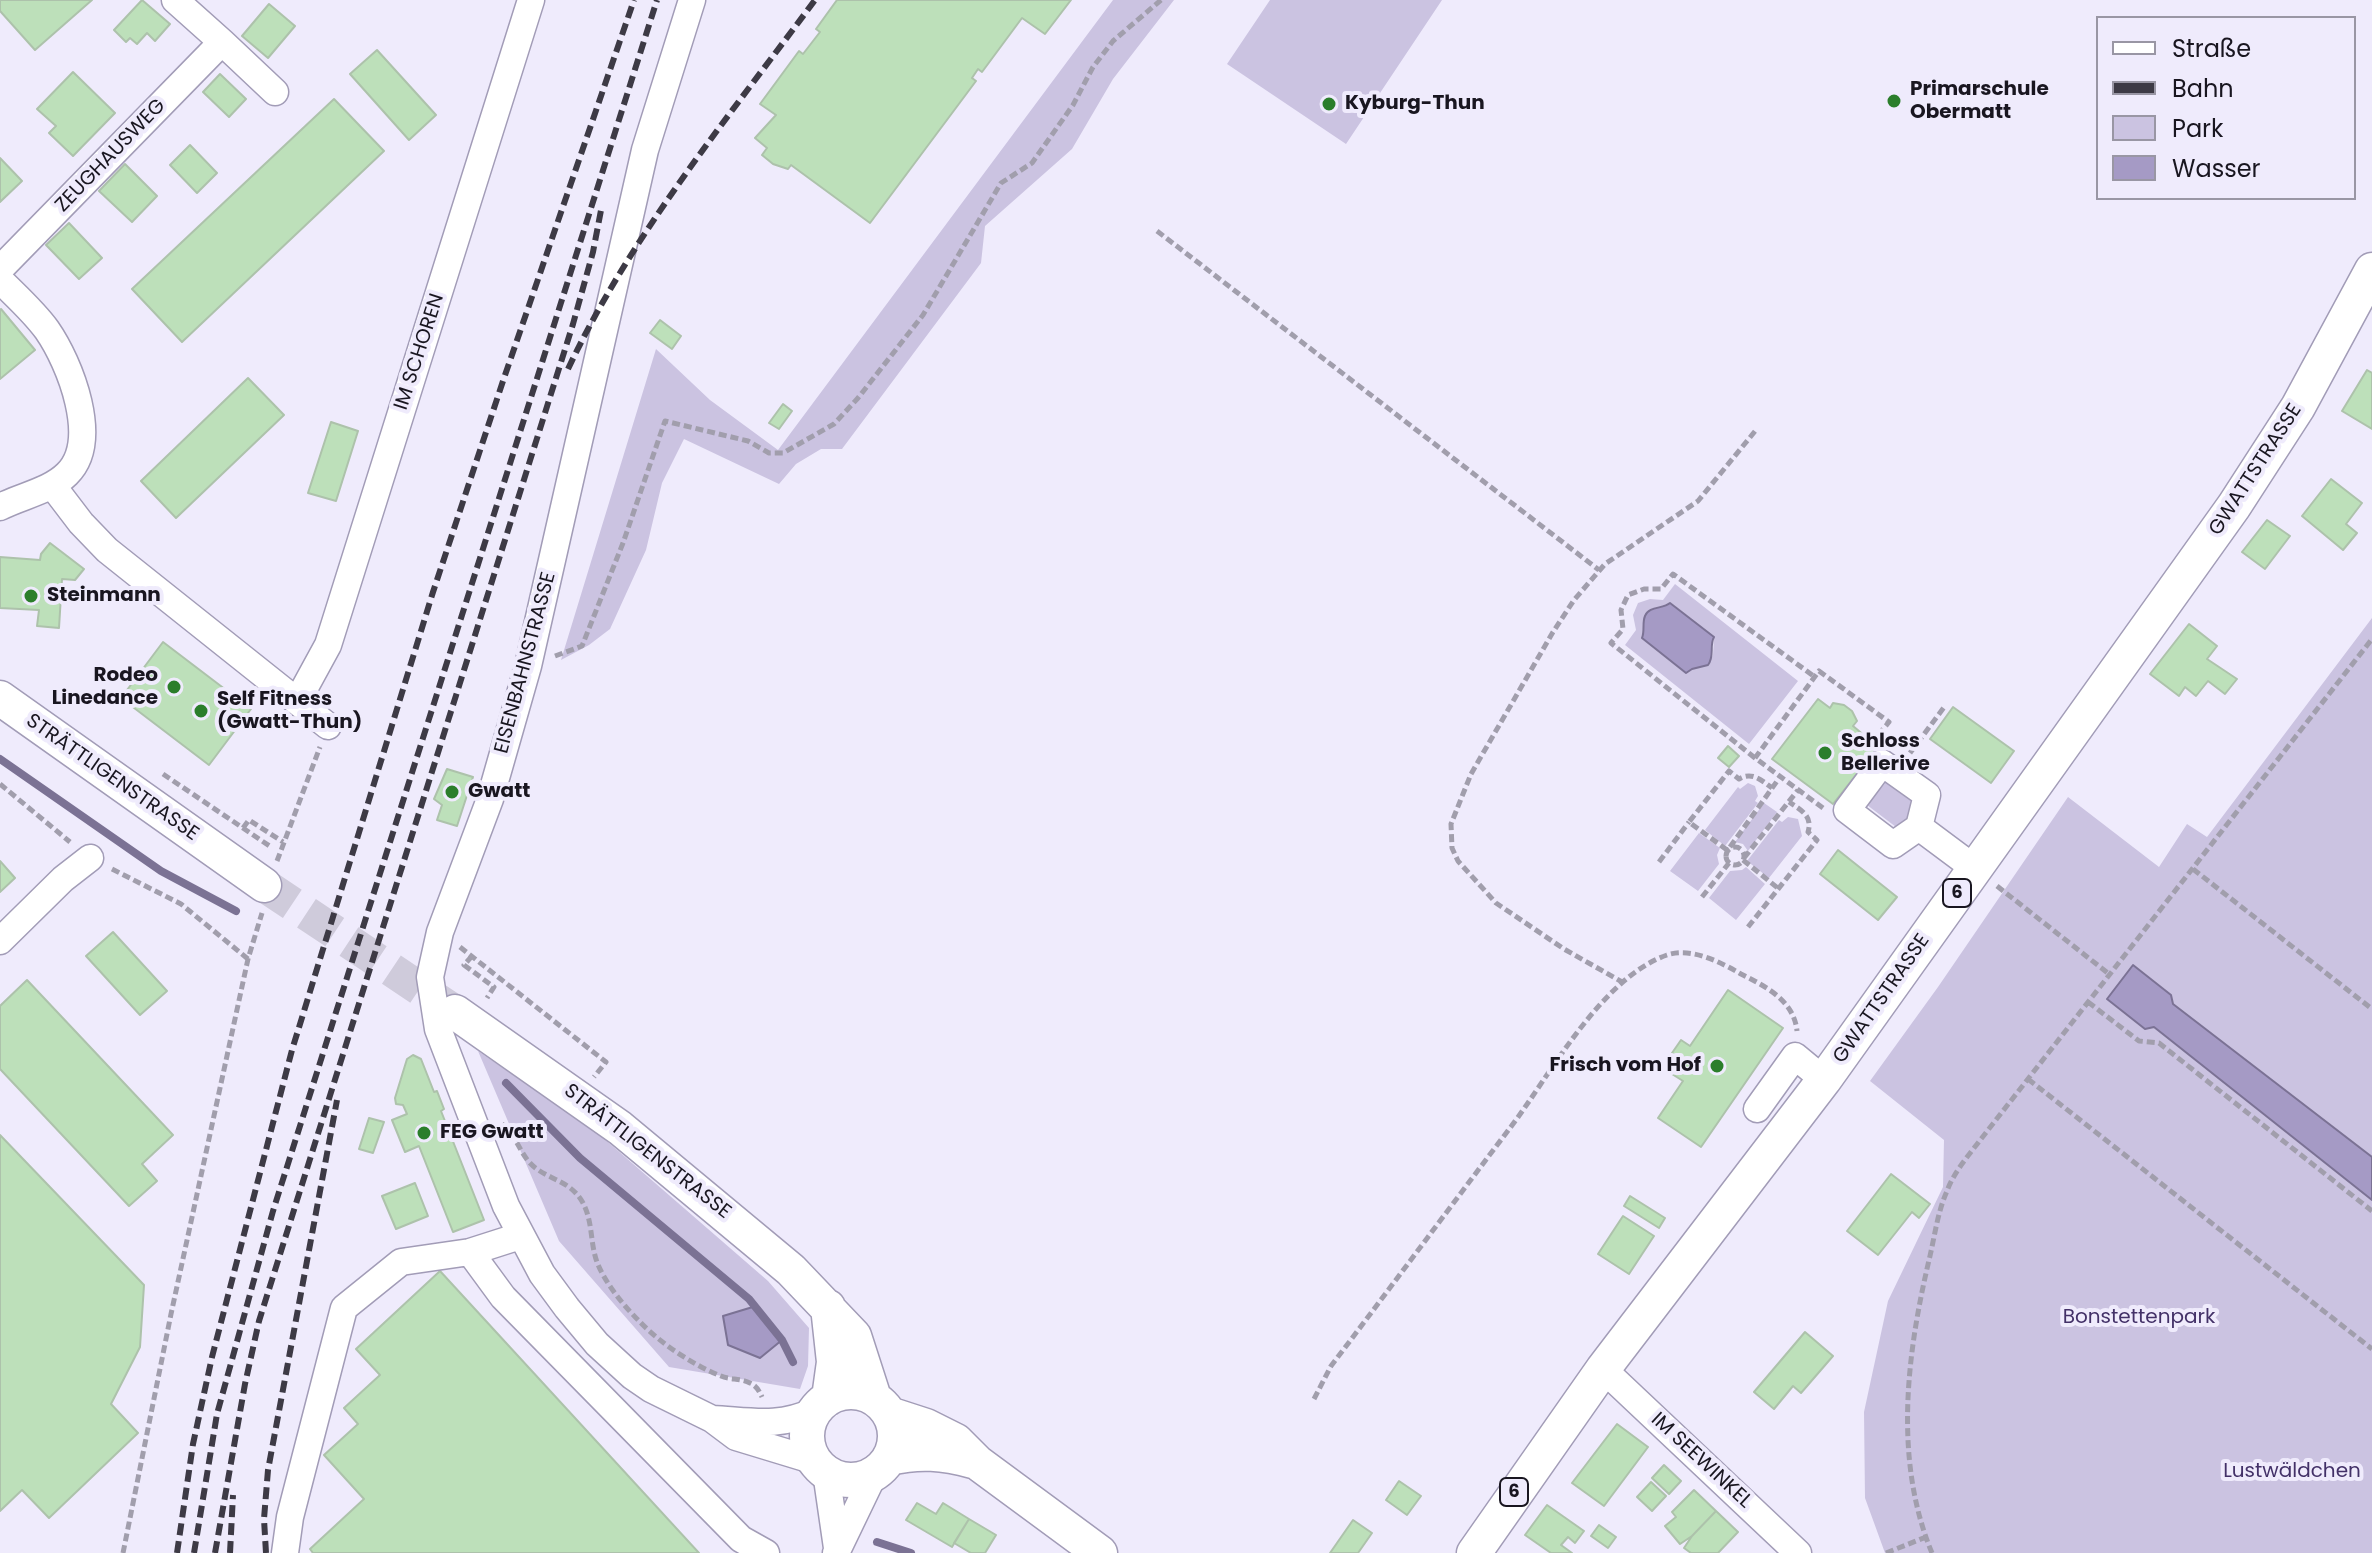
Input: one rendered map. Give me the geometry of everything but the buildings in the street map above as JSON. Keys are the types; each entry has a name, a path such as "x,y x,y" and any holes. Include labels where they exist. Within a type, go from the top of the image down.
{"main road":[{"name":"GWATTSTRASSE","path":"1474,1553 1603,1369 1824,1080 2260,469 2298,407 2372,270"},
{"name":"STRÄTTLIGENSTRASSE","path":"0,698 268,886"},
{"name":"STRÄTTLIGENSTRASSE","path":"465,1001 543,1072 643,1146 791,1270 854,1336 882,1406"},
{"path":"828,1307 834,1362 821,1405 807,1431 810,1452 820,1467 850,1480 913,1452 933,1452 978,1463"},
{"path":"821,1405 847,1392 866,1394 882,1406 942,1432 978,1463 1100,1553"},
{"path":"882,1406 895,1436 882,1466"}],"street":[{"path":"175,0 275,92"},
{"name":"IM SCHOREN","path":"298,700 328,645 531,0"},
{"name":"EISENBAHNSTRASSE","path":"692,0 645,150 528,666 490,799 440,932 430,977 438,1029 468,1107 520,1236 558,1297 597,1344 651,1389 712,1419 736,1437 820,1467"},
{"name":"ZEUGHAUSWEG","path":"0,269 222,42"},
{"path":"0,280 47,331 67,369 82,420 83,436 80,452 68,474 52,485 0,507"},
{"path":"52,485 81,523 107,550 328,726"},
{"path":"1888,755 1927,795 1919,827 1893,845 1847,810 1888,755"},
{"path":"1919,827 1974,868"},
{"path":"0,941 63,879 90,858"},
{"path":"1757,1109 1795,1056 1824,1080"},
{"path":"285,1553 290,1517 344,1308 401,1262 470,1252 520,1236"},
{"path":"470,1252 503,1297 741,1539 766,1553"},
{"name":"IM SEEWINKEL","path":"1603,1369 1798,1553"},
{"name":"EISENBAHNSTRASSE","path":"712,1419 770,1424 798,1418 821,1405"},
{"path":"836,1550 882,1466"},
{"path":"820,1467 836,1550"}],"path":[{"path":"528,666 582,646 623,543 665,421 748,441 769,453 783,453 834,424 923,315 1001,183 1032,163 1113,41 1161,0"},
{"path":"1157,231 1599,570"},
{"path":"1624,983 1564,949 1496,903 1458,861 1452,848 1455,810 1471,774 1574,600 1599,570 1698,501 1756,430"},
{"path":"1815,677 1673,574 1661,589 1644,589 1628,595 1621,610 1623,629 1611,643 1755,758 1830,813 1847,810"},
{"path":"1932,1553 1912,1476 1907,1412 1910,1360 1919,1299 1947,1189 1957,1171 2109,974 2372,639"},
{"path":"1755,758 1819,671 1889,722 1878,735 1888,755 1908,757 1945,706"},
{"path":"123,1553 248,959 283,842 328,726"},
{"path":"1659,862 1729,771 1739,779 1747,775 1757,777 1772,788"},
{"path":"1781,776 1729,849 1725,857 1729,863 1736,865 1743,859 1798,790"},
{"path":"0,784 90,858 181,904 248,959"},
{"path":"1748,927 1817,840 1808,832 1810,824 1807,815 1789,802"},
{"path":"243,828 249,820 283,842"},
{"path":"1689,822 1729,849 1741,848 1743,859 1779,889"},
{"path":"1702,897 1729,863"},
{"path":"1974,868 2109,974"},
{"path":"2193,869 2372,1009"},
{"path":"440,932 606,1062 595,1077 583,1068"},
{"path":"1314,1399 1331,1366 1538,1092 1591,1015 1647,964 1678,953 1704,957 1729,967 1773,993 1791,1008 1797,1030 1795,1056"},
{"path":"472,956 464,965 494,987 487,998"},
{"path":"465,1001 487,998 499,1007"},
{"path":"2088,1002 2139,1041 2159,1043 2372,1211"},
{"path":"2028,1079 2372,1349"},
{"path":"468,1107 505,1126 533,1166 572,1189 587,1213 597,1262 612,1288 640,1322 664,1342 709,1370 724,1378 749,1382 756,1387 763,1402"},
{"path":"1886,1553 1926,1537"}],"green space":[{"path":"1113,0 1174,0 1113,79 1072,149 985,226 981,263 842,449 821,449 796,464 779,484 684,439 662,483 646,550 610,629 561,660 656,349 710,400 778,450"},
{"name":"Kyburg-Thun","path":"1270,0 1442,0 1346,144 1227,64"},
{"path":"1675,584 1798,681 1749,744 1625,645 1636,630 1633,615 1638,603 1650,599 1663,600","holes":["1671,603 1714,637 1713,655 1708,665 1690,670 1644,635 1644,623 1654,608"]},
{"name":"Bonstettenpark","path":"2372,618 2372,1553 1885,1553 1865,1498 1864,1412 1888,1301 1943,1187 1944,1140 1870,1081 2068,797 2159,867 2187,824 2207,837"},
{"path":"1887,781 1915,804 1913,817 1896,827 1867,805"},
{"path":"1748,783 1755,786 1758,796 1755,801 1758,803 1725,846 1705,830 1738,787 1740,789"},
{"path":"1764,803 1777,812 1748,851 1743,844 1735,842"},
{"path":"1788,817 1798,819 1802,836 1769,878 1747,861 1779,820 1782,822"},
{"path":"1699,833 1720,848 1717,855 1719,864 1698,891 1670,871"},
{"path":"1746,867 1765,884 1736,920 1709,898 1730,871"},
{"path":"478,1051 594,1130 768,1281 809,1328 808,1366 800,1389 669,1367 559,1241"}],"water":[{"path":"1670,603 1714,637 1708,665 1686,673 1642,638 1647,613"},
{"path":"2133,965 2171,995 2173,1004 2372,1157 2372,1200 2154,1027 2145,1029 2107,999"},
{"path":"756,1306 782,1340 760,1358 728,1345 723,1316"}],"waterway":[{"path":"0,759 161,871 236,911"},
{"path":"506,1083 580,1158 749,1299 782,1340 793,1362"},
{"path":"877,1542 911,1553"}],"tunnel":[{"path":"264,885 455,1012"}],"railway":[{"path":"177,1553 193,1444 212,1357 292,1050 433,592 634,0"},
{"path":"194,1553 217,1414 273,1211 657,0"},
{"path":"568,369 593,320 651,225 815,0"},
{"path":"215,1553 259,1321 573,324 602,205"},
{"path":"266,1553 264,1519 268,1470 337,1100"},
{"path":"230,1553 233,1495"}],"place":[{"name":"Primarschule Obermatt","path":"1894,101"},
{"name":"Kyburg-Thun","path":"1329,104"},
{"name":"Steinmann","path":"31,596"},
{"name":"Rodeo Linedance","path":"174,687"},
{"name":"Self Fitness (Gwatt-Thun)","path":"201,711"},
{"name":"Schloss Bellerive","path":"1825,753"},
{"name":"Gwatt","path":"452,792"},
{"name":"Frisch vom Hof","path":"1717,1066"},
{"name":"FEG Gwatt","path":"424,1133"}],"park label":[{"name":"Lustwäldchen","path":"2292,1472"}]}
